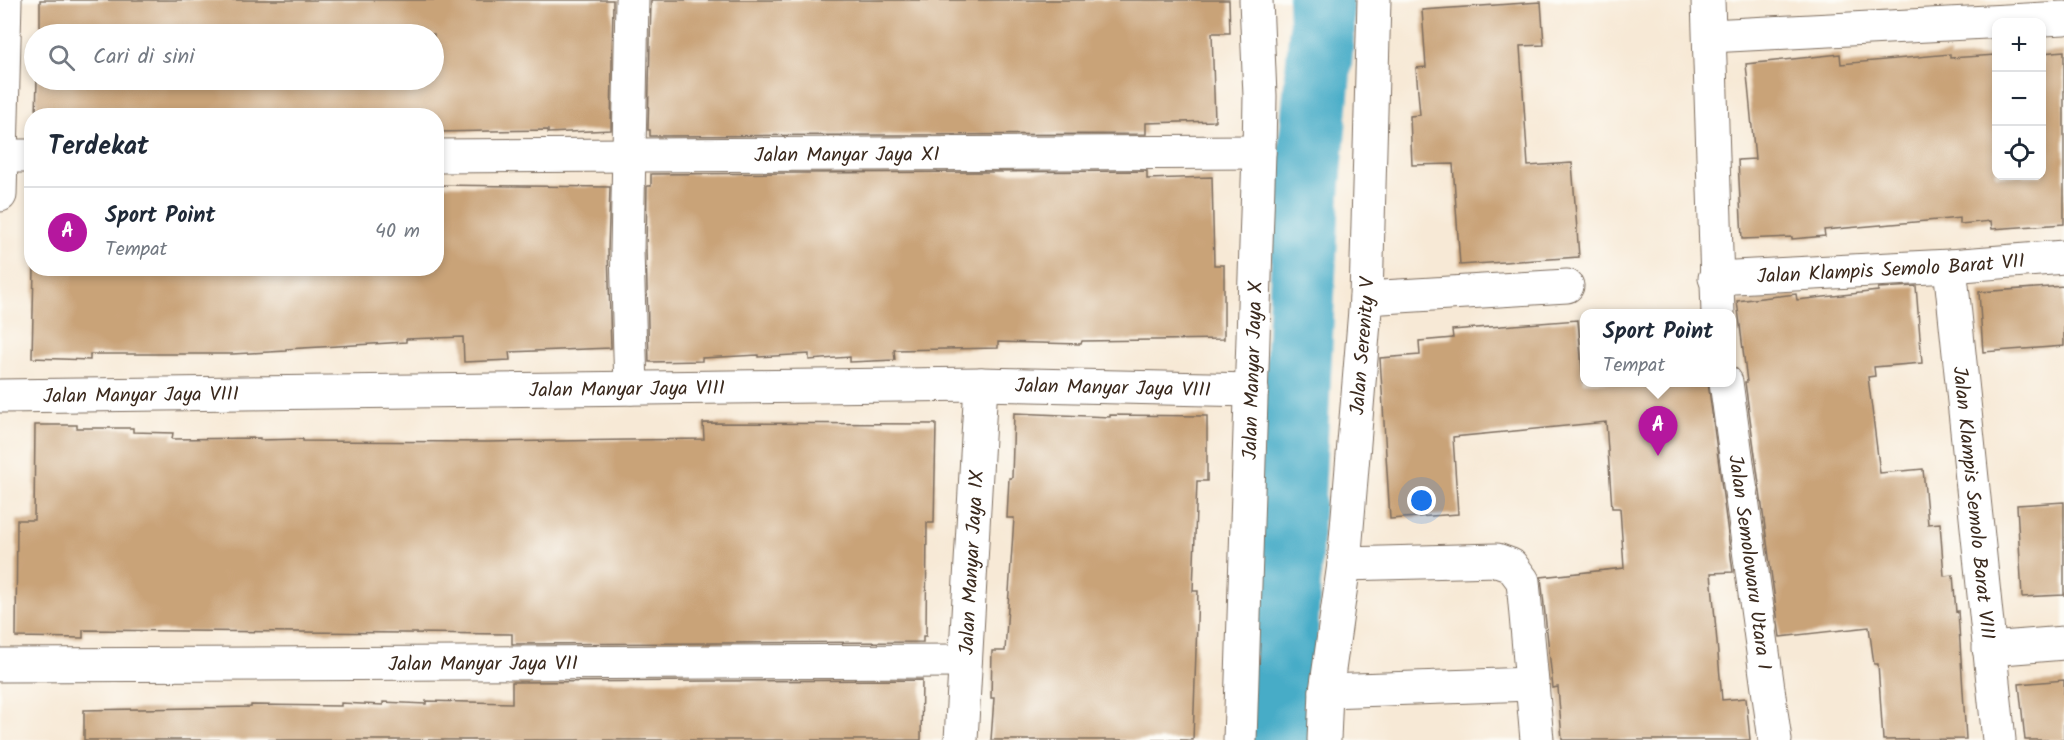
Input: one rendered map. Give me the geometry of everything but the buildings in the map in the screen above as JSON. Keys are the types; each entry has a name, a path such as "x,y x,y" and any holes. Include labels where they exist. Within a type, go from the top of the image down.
{"street":[{"path":"0,195 16,156 5,0"},
{"path":"632,0 627,250 632,388"},
{"name":"Jalan Manyar Jaya X","path":"1240,740 1259,152 1257,0"},
{"name":"Jalan Serenity V","path":"1324,740 1326,691 1344,564 1366,298 1374,0"},
{"path":"1708,0 1718,309"},
{"path":"1710,36 2064,18"},
{"name":"Jalan Manyar Jaya XI","path":"444,156 1259,152"},
{"name":"Jalan Klampis Semolo Barat VII","path":"1715,278 1950,266 2064,257"},
{"name":"Jalan Klampis Semolo Barat VIII","path":"1950,266 1999,740"},
{"path":"1366,298 1567,286"},
{"name":"Jalan Manyar Jaya VIII","path":"0,396 981,384 1252,390"},
{"name":"Jalan Manyar Jaya IX","path":"961,740 981,384"},
{"name":"Jalan Semolowaru Utara I","path":"1727,387 1775,740"},
{"path":"1344,564 1497,560 1511,564 1522,581 1537,740"},
{"path":"1989,649 2064,643"},
{"name":"Jalan Manyar Jaya VII","path":"0,665 965,661"},
{"path":"1326,691 1532,684"}],"waterway":[{"path":"1280,740 1307,194 1322,28 1321,0"}],"place":[{"name":"Sport Point","path":"1658,456"}]}
